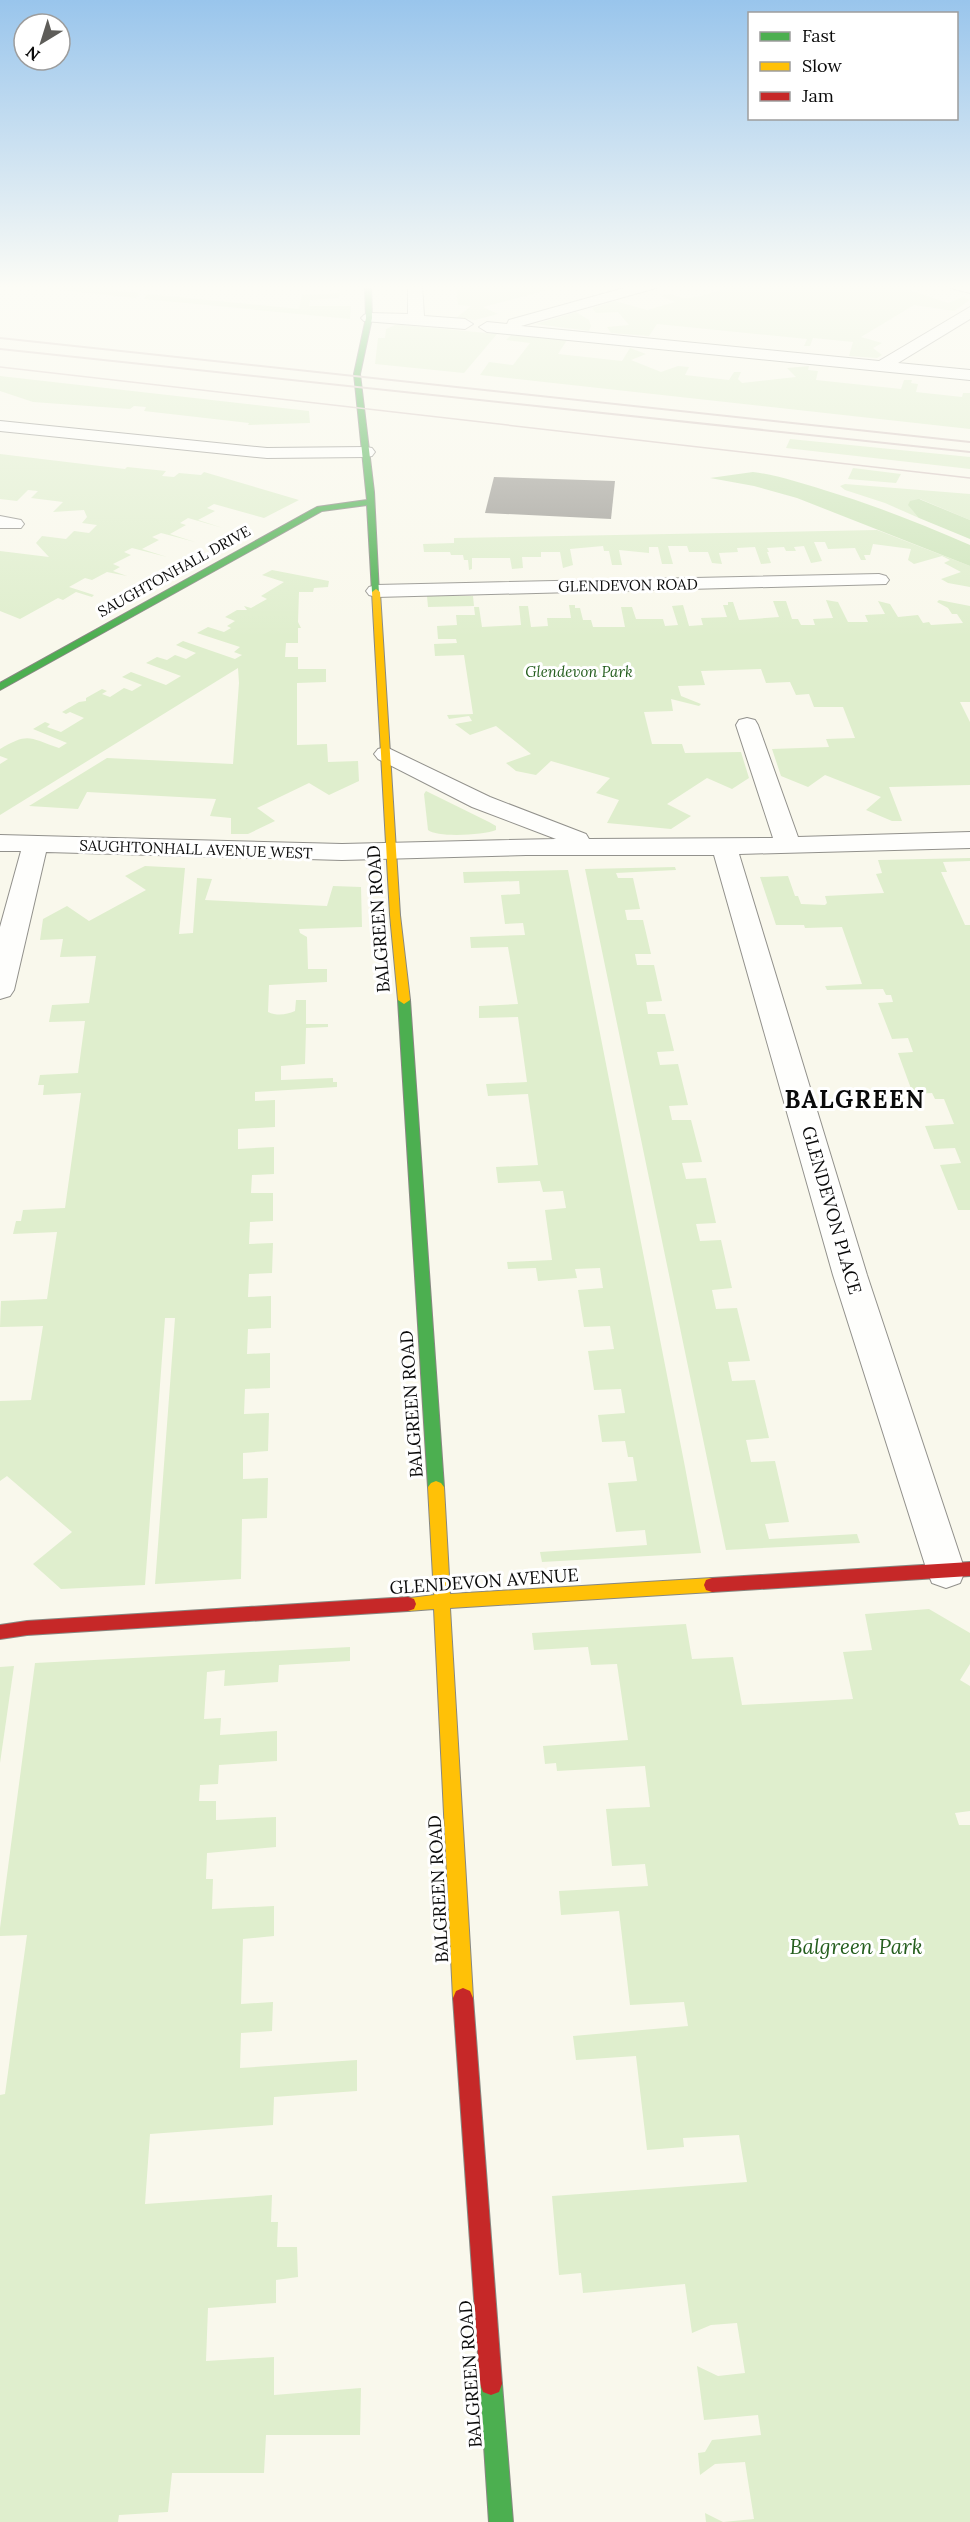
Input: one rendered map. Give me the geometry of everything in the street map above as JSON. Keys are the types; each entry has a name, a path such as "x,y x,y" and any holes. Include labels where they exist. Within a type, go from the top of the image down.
{"street":[{"name":"BALGREEN ROAD","path":"360,403 366,452 376,591 444,1602 466,2059 501,2522"},
{"path":"0,426 267,453 366,452"},
{"name":"SAUGHTONHALL DRIVE","path":"0,687 320,509 369,502"},
{"name":"GLENDEVON ROAD","path":"376,591 879,580"},
{"path":"747,725 788,846"},
{"path":"386,754 481,802 598,847"},
{"path":"392,850 788,846 970,840"},
{"name":"SAUGHTONHALL AVENUE WEST","path":"0,843 302,852 392,850"},
{"path":"0,990 12,932 35,844"},
{"name":"GLENDEVON PLACE","path":"724,847 751,932 850,1275 901,1427 958,1570"},
{"name":"GLENDEVON AVENUE","path":"0,1632 60,1626 958,1570"}],"green space":[{"path":"43,403 236,403 309,411 310,423 248,425 249,423 144,411 146,407 134,406 130,409"},
{"path":"731,403 970,403 970,429"},
{"path":"790,439 970,457 970,469 786,448"},
{"path":"0,454 125,469 127,467 166,471 162,476 174,477 179,473 201,475 204,472 299,500 264,518 214,504 207,508 215,511 198,520 223,528 188,518 180,523 186,525 170,534 195,542 161,533 152,537 159,540 142,549 167,557 132,548 124,552 131,555 113,564 120,567 113,571 127,576 107,572 92,580 85,578 69,587 94,595 92,597 76,592 63,600 58,598 20,619 0,611 0,551 49,557 36,543 42,536 66,539 74,531 89,533 97,525 82,523 87,517 84,510 53,512 63,502 31,498 38,491 28,490 17,501 0,499"},
{"path":"853,468 901,474 896,483 848,479"},
{"path":"753,472 789,480 861,502 970,545 970,566 797,498 754,486 710,478"},
{"path":"845,484 970,494 970,520 920,499 919,518 885,503 845,490 840,486"},
{"path":"919,499 970,520 970,539 919,518 908,505 910,501"},
{"path":"877,530 970,566 970,587 948,583 941,579 961,572 944,563 950,560 942,556 914,564 908,560 911,549 873,544 870,555 864,555 866,560 861,560 855,548 828,549 825,542 814,542 822,561 811,563 804,546 794,547 796,551 786,551 784,547 767,548 771,563 761,564 755,547 737,548 738,552 719,553 722,564 712,563 708,552 689,552 687,546 668,546 673,564 662,564 658,547 649,547 649,553 619,550 622,565 612,565 609,551 604,551 603,546 570,549 573,565 563,568 560,552 541,552 541,557 522,557 523,568 512,569 510,558 472,558 472,569 469,570 468,560 464,560 463,555 451,555 450,552 424,552 423,544 454,543 454,538"},
{"path":"272,570 329,581 328,587 314,588 313,592 299,592 298,622 301,628 298,628 298,643 286,643 285,657 298,657 298,669 326,669 326,682 297,683 297,745 327,744 328,762 358,761 359,781 329,795 309,783 257,808 275,821 248,834 231,834 231,818 210,816 216,799 87,792 78,809 29,806 107,758 233,764 238,668 0,815 0,764 8,759 0,756 0,749 17,740 29,738 59,748 67,743 33,729 45,722 50,724 47,727 61,732 84,718 70,712 66,714 62,712 79,702 86,701 86,698 102,689 107,691 102,694 110,697 124,688 132,691 142,685 122,677 131,672 166,685 181,676 146,663 157,657 167,660 175,655 186,659 196,653 176,645 183,641 235,659 242,655 234,652 240,647 197,633 208,627 224,632 231,628 227,626 235,621 225,617 237,610 247,610 244,606 251,608 267,599 261,596 284,582 262,575"},
{"path":"427,596 473,596 474,606 428,607"},
{"name":"Glendevon Park","path":"826,600 838,602 848,622 868,622 865,615 885,614 878,601 890,604 898,617 918,615 923,623 929,622 931,625 963,623 957,614 952,614 948,608 937,602 939,600 970,606 970,702 960,702 970,722 970,785 889,787 902,821 892,821 866,810 881,797 825,775 808,787 781,776 772,749 829,747 826,739 855,738 843,707 814,707 809,694 796,695 790,682 766,683 761,669 701,671 705,685 678,686 681,696 701,704 699,706 671,699 673,711 644,712 652,744 682,744 685,753 741,752 749,778 732,789 707,778 667,804 691,816 671,829 607,823 619,800 596,793 610,778 551,761 536,775 516,771 506,763 531,754 496,726 470,735 455,724 472,721 469,716 449,719 447,715 473,714 464,655 435,656 434,644 457,643 456,639 438,639 437,626 457,625 456,615 475,615 474,607 479,607 482,627 521,625 519,606 528,606 531,627 548,626 547,618 571,618 569,605 575,605 575,608 580,608 583,620 591,620 593,627 625,627 621,607 632,607 636,619 663,619 665,626 678,625 672,606 683,605 689,626 703,625 701,618 727,617 723,605 728,605 728,602 733,602 739,620 779,617 773,601 786,601 792,619 798,619 801,625 815,625 813,619 833,618"},
{"path":"426,791 489,822 496,826 496,830 461,835 433,833 428,830 424,794"},
{"path":"970,858 970,861 943,862 947,872 941,872 965,925 970,925 970,1210 958,1210 940,1165 961,1163 955,1148 934,1149 925,1126 954,1124 944,1099 935,1099 932,1093 913,1094 898,1053 913,1052 908,1038 892,1039 878,1003 893,1002 891,995 886,995 883,989 827,990 825,986 862,984 842,927 805,928 804,925 776,925 760,877 788,876 795,896 798,896 801,904 825,905 827,903 825,896 884,893 876,874 882,873 878,860"},
{"path":"145,866 185,868 179,934 193,933 197,878 212,879 205,900 327,906 333,886 361,887 362,927 299,929 300,933 307,937 308,969 327,969 327,982 269,985 268,1012 285,1014 292,1012 295,1011 296,1000 306,1000 306,1024 328,1024 328,1027 306,1028 305,1064 281,1066 281,1080 333,1078 333,1082 337,1082 337,1087 255,1092 255,1101 275,1100 275,1127 238,1129 238,1149 274,1147 274,1174 252,1175 251,1193 273,1193 273,1221 250,1222 249,1244 273,1243 272,1273 249,1274 248,1297 271,1296 271,1328 248,1329 247,1354 270,1353 270,1388 245,1389 244,1414 269,1413 268,1451 243,1453 243,1479 268,1478 267,1518 242,1519 241,1579 155,1584 175,1318 165,1318 145,1585 61,1589 33,1564 72,1532 7,1476 0,1481 0,1401 31,1400 43,1326 0,1327 1,1301 47,1299 57,1232 13,1234 16,1221 21,1221 23,1210 65,1208 81,1093 43,1095 44,1085 38,1085 40,1075 78,1073 85,1021 49,1022 52,1005 89,1003 96,956 60,957 63,939 40,940 43,919 67,906 89,921 146,890 125,876"},
{"path":"675,867 676,870 616,873 618,878 633,878 640,909 625,910 627,920 643,920 651,954 635,954 637,965 654,965 662,1001 646,1002 648,1014 665,1014 674,1051 657,1052 660,1065 678,1064 688,1105 669,1106 672,1120 691,1120 702,1162 682,1163 686,1179 706,1178 716,1223 696,1224 700,1241 721,1240 732,1288 712,1290 716,1309 737,1308 750,1361 728,1362 732,1381 755,1380 769,1438 746,1440 751,1462 775,1461 789,1522 765,1524 769,1539 857,1534 860,1543 726,1550 585,869"},
{"path":"568,870 701,1553 542,1562 540,1552 647,1545 645,1530 616,1532 608,1483 637,1481 633,1457 628,1457 625,1441 602,1442 598,1415 625,1413 621,1389 594,1390 588,1351 614,1349 610,1326 584,1327 578,1290 603,1288 600,1268 575,1269 577,1278 538,1281 536,1268 508,1269 507,1262 552,1260 545,1210 566,1208 563,1191 543,1192 540,1181 498,1183 496,1167 538,1165 528,1094 488,1096 486,1084 527,1082 518,1017 479,1018 479,1006 518,1004 508,947 471,948 470,937 525,935 523,923 505,924 501,895 520,894 519,881 464,883 463,872"},
{"name":"Balgreen Park","path":"929,1609 970,1633 970,1664 960,1680 970,1686 970,1811 955,1813 959,1825 970,1825 970,2522 723,2522 754,2519 745,2462 715,2464 700,2475 698,2453 705,2452 712,2440 761,2435 758,2415 704,2420 697,2366 718,2376 745,2373 737,2323 711,2325 692,2333 685,2284 583,2293 581,2273 559,2275 552,2196 747,2182 739,2135 683,2138 684,2147 647,2150 636,2056 576,2060 573,2036 688,2026 684,2002 630,2005 619,1911 561,1915 559,1891 648,1886 645,1864 612,1866 606,1809 650,1807 645,1766 557,1771 556,1763 545,1764 543,1746 628,1740 617,1664 591,1665 588,1647 534,1650 532,1633 686,1624 692,1659 733,1657 742,1705 853,1699 843,1652 872,1650 865,1614"},
{"path":"350,1647 350,1661 279,1665 278,1682 224,1686 225,1670 207,1672 204,1719 221,1718 220,1735 277,1731 277,1761 219,1765 218,1784 200,1785 199,1801 216,1801 216,1820 276,1817 276,1847 207,1853 206,1879 213,1879 212,1909 274,1906 274,1936 243,1939 241,2004 273,2002 272,2031 241,2033 240,2068 357,2060 357,2091 274,2097 273,2125 150,2134 145,2204 272,2195 271,2222 278,2222 277,2247 297,2247 298,2277 276,2280 276,2303 208,2308 206,2361 274,2357 274,2395 361,2388 360,2435 266,2435 264,2473 172,2473 168,2512 119,2515 118,2522 0,2522 0,2095 5,2094 27,1935 0,1936 0,1928 35,1663"},
{"path":"14,1666 0,1763 0,1667"},
{"path":"705,2513 723,2522 706,2522"}],"building":[{"path":"494,477 615,481 611,519 485,513"}],"tram line":[{"path":"312,403 970,478"}],"railway":[{"path":"506,403 970,452"},
{"path":"603,403 970,442"}],"traffic: fast":[{"path":"360,403 370,492 376,592"},
{"path":"0,687 320,509 369,502"},
{"path":"404,1000 436,1487"},
{"path":"491,2384 501,2522"}],"traffic: slow":[{"path":"376,592 395,915 404,1000"},
{"path":"436,1487 463,1998"},
{"path":"408,1604 712,1585"}],"traffic: jam":[{"path":"712,1585 970,1569"},
{"path":"0,1632 27,1628 408,1604"},
{"path":"463,1998 491,2384"}],"district":[{"name":"BALGREEN","path":"855,1099"}]}
